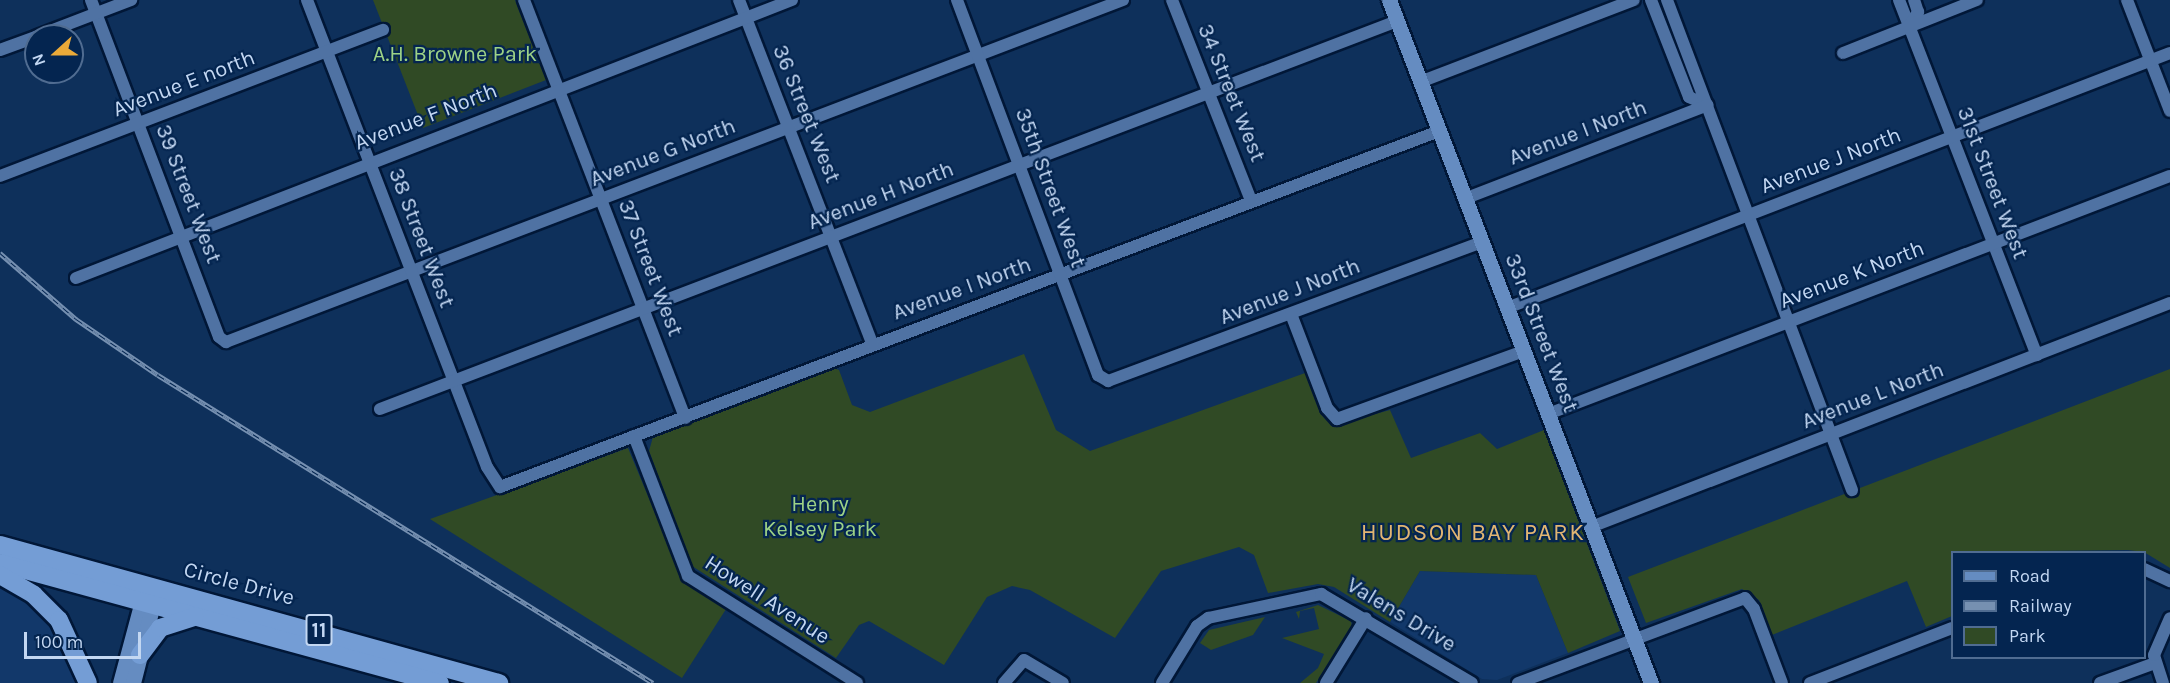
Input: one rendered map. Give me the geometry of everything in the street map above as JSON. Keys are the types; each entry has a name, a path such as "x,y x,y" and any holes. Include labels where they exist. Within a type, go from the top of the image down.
{"highway":[{"name":"Circle Drive","path":"0,545 225,604 499,683"},
{"name":"Circle Drive","path":"0,563 148,601 440,683"},
{"path":"65,563 73,572 148,601 225,604"},
{"path":"0,575 34,595 59,620 88,683"},
{"path":"140,655 152,634 169,622 207,618"}],"main road":[{"name":"33rd Street West","path":"1389,0 1651,683"},
{"path":"133,683 140,655 148,601"},
{"path":"120,683 148,601"}],"street":[{"name":"39 Street West","path":"91,0 219,337"},
{"path":"69,24 131,0"},
{"name":"38 Street West","path":"308,0 453,381 487,467 500,487"},
{"name":"37 Street West","path":"524,0 685,417"},
{"name":"36 Street West","path":"739,0 873,345"},
{"name":"Avenue F North","path":"76,278 180,233 792,0"},
{"name":"35th Street West","path":"957,0 1098,375 1114,381"},
{"name":"Avenue G North","path":"219,337 236,339 1123,0"},
{"name":"34 Street West","path":"1172,0 1251,201"},
{"path":"1420,82 1634,0"},
{"path":"1651,0 1689,97 1707,105"},
{"path":"1667,0 1852,490"},
{"name":"31st Street West","path":"1899,0 2037,355"},
{"path":"1909,26 1918,12 1914,0"},
{"path":"1843,53 1977,0"},
{"path":"2127,0 2170,111"},
{"name":"Avenue H North","path":"380,409 1397,21"},
{"name":"Avenue E north","path":"0,176 383,30"},
{"path":"0,50 24,41"},
{"name":"Avenue J North","path":"1507,308 2170,53"},
{"name":"Avenue I North","path":"1464,200 1707,105"},
{"name":"Avenue I North","path":"500,487 1439,131"},
{"name":"Avenue K North","path":"1548,414 2170,176"},
{"name":"Avenue J North","path":"1114,381 1481,242"},
{"name":"Avenue L North","path":"1591,527 2170,303"},
{"path":"1291,314 1327,408 1337,419 1524,351"},
{"name":"Howell Avenue","path":"634,436 688,576 857,683"},
{"path":"2146,569 2170,581"},
{"name":"Valens Drive","path":"1162,683 1197,626 1208,618 1321,594 1366,618 1472,683"},
{"path":"1521,683 1634,637 1745,598 1754,609 1782,683"},
{"path":"1326,683 1366,618"},
{"path":"2163,683 2155,663 2170,618"},
{"path":"1810,683 1951,629"},
{"path":"1004,683 1024,660 1062,683"},
{"path":"2100,683 2155,663"}],"shaded area":[{"path":"1420,571 1536,575 1568,653 1497,680 1482,679 1390,622"},
{"path":"0,578 46,612 84,683 0,683"}],"green space":[{"name":"A.H. Browne Park","path":"373,0 515,0 546,80 423,128"},
{"name":"Henry Kelsey Park","path":"1024,354 1056,430 1090,451 1305,373 1334,425 1390,410 1411,458 1480,433 1497,449 1544,430 1620,631 1568,653 1536,575 1420,571 1390,622 1334,587 1318,584 1268,593 1254,555 1239,547 1161,571 1115,638 1030,590 1012,586 987,597 944,665 869,621 859,625 836,658 692,566 649,451 653,437 833,368 839,370 852,405 870,412"},
{"path":"2170,369 2170,568 2146,553 2146,551 1951,551 1951,616 1926,627 1907,581 1772,635 1759,600 1742,589 1646,623 1628,577"},
{"path":"628,448 680,573 728,606 682,678 430,519"},
{"path":"1318,605 1351,621 1352,627 1316,683 1300,683 1318,668 1324,654 1282,638 1319,629 1314,608 1300,611 1299,619 1296,612"},
{"path":"1265,617 1253,635 1211,650 1200,643 1209,630"}],"railway":[{"path":"0,253 76,319 158,375 653,683"}],"district":[{"name":"HUDSON BAY PARK","path":"1473,533"}]}
